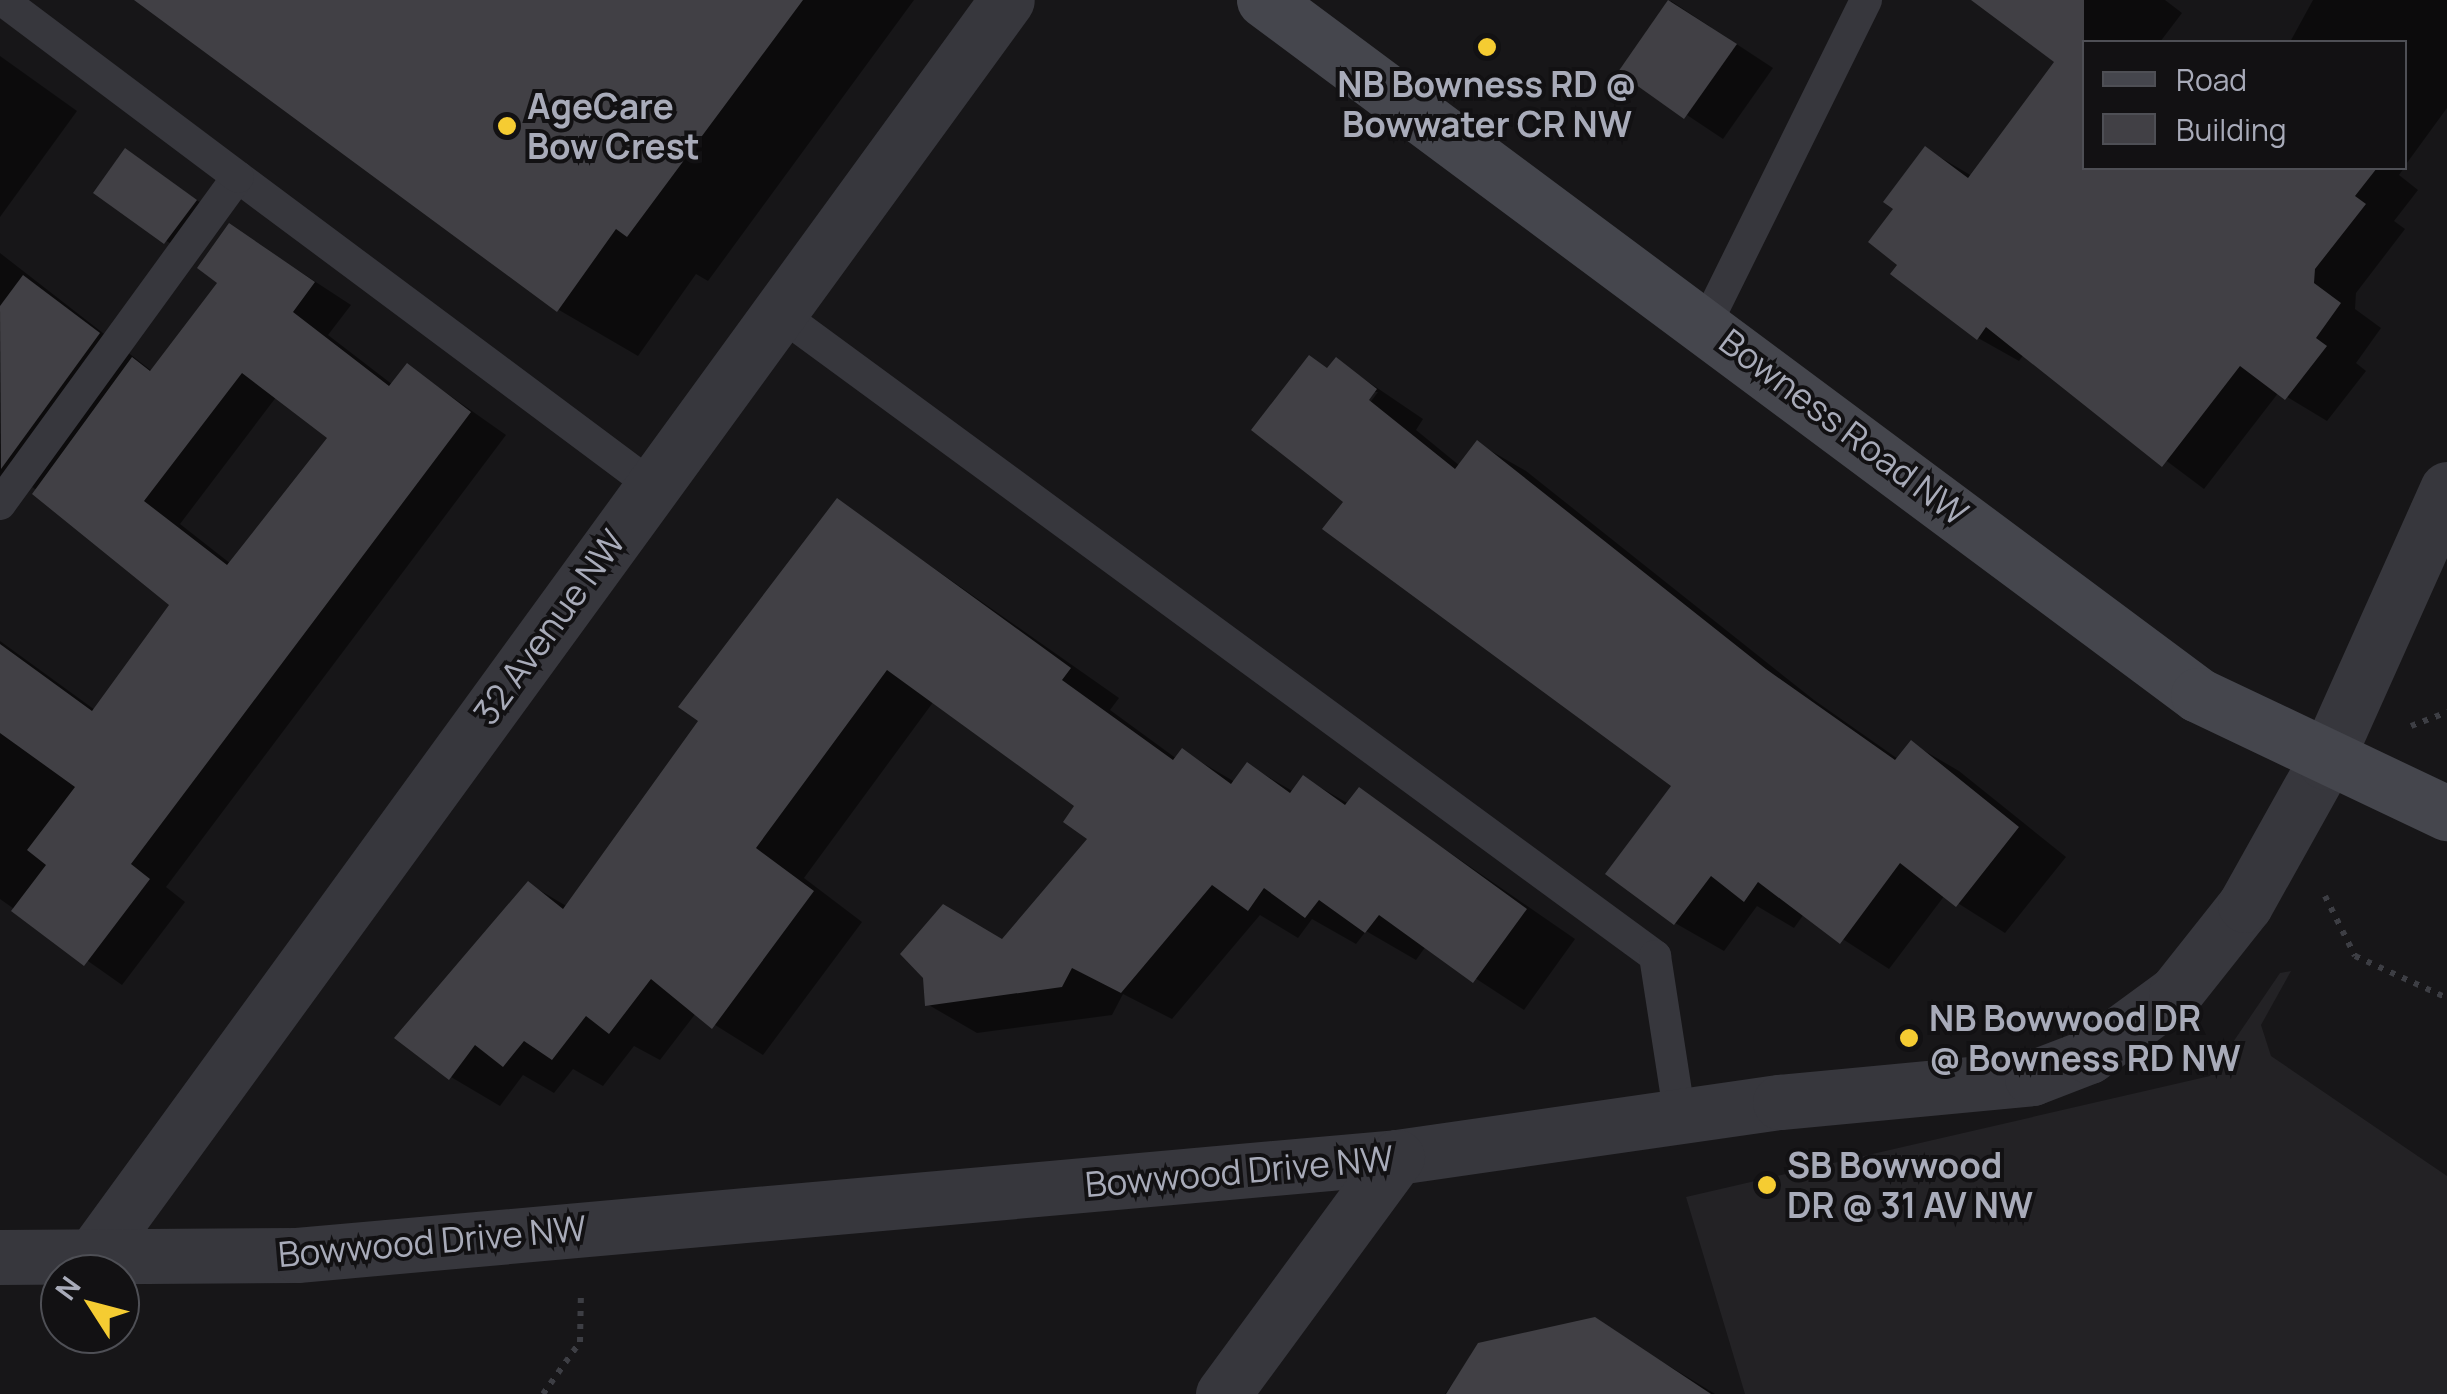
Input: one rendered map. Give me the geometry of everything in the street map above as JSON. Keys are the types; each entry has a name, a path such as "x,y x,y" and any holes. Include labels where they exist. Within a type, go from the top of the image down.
{"street":[{"name":"32 Avenue NW","path":"95,1254 1007,0"},
{"name":"Bowness Road NW","path":"1264,0 1706,324 2198,695 2325,762 2447,813"},
{"name":"Bowwood Drive NW","path":"140,1256 297,1255 1397,1157 1680,1116 2032,1078 2089,1056 2176,992 2245,905 2325,762 2447,489"},
{"path":"1223,1394 1397,1157"},
{"name":"Bowwood Drive NW","path":"0,1257 40,1257"}],"lane":[{"path":"2,0 651,485"},
{"path":"1706,324 1866,0"},
{"path":"0,504 238,178"},
{"path":"779,313 1655,956 1680,1116"}],"path":[{"path":"2325,904 2356,956 2447,998"},
{"path":"542,1394 580,1342 582,1230"}],"shaded area":[{"path":"2291,971 2261,1025 2271,1056 2447,1176 2447,1394 1745,1394 1686,1197 2210,1076 2280,973"}],"building":[{"name":"AgeCare Bow Crest","path":"134,0 803,0 627,237 616,229 557,312"},
{"path":"1668,0 1737,44 1684,119 1618,72"},
{"path":"1971,0 2084,0 2082,170 2375,170 2355,196 2366,204 2315,269 2314,283 2341,303 2316,338 2327,346 2285,400 2240,366 2162,467 1986,327 1977,340 1890,274 1897,265 1868,242 1893,209 1883,202 1925,146 1968,178 2054,62"},
{"path":"125,148 197,200 164,244 93,193"},
{"path":"229,223 315,282 293,312 389,386 407,363 471,412 131,864 150,879 84,966 11,911 46,865 27,850 75,787 0,733 0,644 92,711 169,605 32,494 132,357 150,371 217,283 197,268","holes":["242,373 327,438 227,565 144,501"]},
{"path":"23,275 100,333 1,469 0,306"},
{"path":"1309,355 1327,368 1336,357 1377,389 1369,400 1455,469 1477,440 1766,669 1895,760 1911,740 2019,827 1956,907 1900,863 1840,944 1758,882 1744,902 1711,876 1674,925 1605,874 1671,786 1322,529 1343,502 1251,430"},
{"path":"837,498 1071,668 1062,680 1173,760 1182,748 1231,784 1247,762 1290,793 1303,775 1345,805 1359,787 1527,909 1473,983 1379,915 1365,933 1319,900 1305,918 1264,888 1248,911 1212,885 1121,993 1072,968 1062,987 925,1006 923,978 900,954 943,904 1002,939 1087,839 1063,822 1074,806 887,670 756,848 814,891 712,1029 651,979 609,1034 586,1016 552,1060 524,1041 503,1067 475,1045 449,1080 394,1038 528,881 563,909 698,721 678,707"},
{"path":"1595,1317 1711,1394 1446,1394 1478,1343"}],"place":[{"name":"NB Bowness RD @ Bowwater CR NW","path":"1487,47"},
{"name":"AgeCare Bow Crest","path":"507,126"},
{"name":"NB Bowwood DR @ Bowness RD NW","path":"1909,1038"},
{"name":"SB Bowwood DR @ 31 AV NW","path":"1767,1185"}]}
